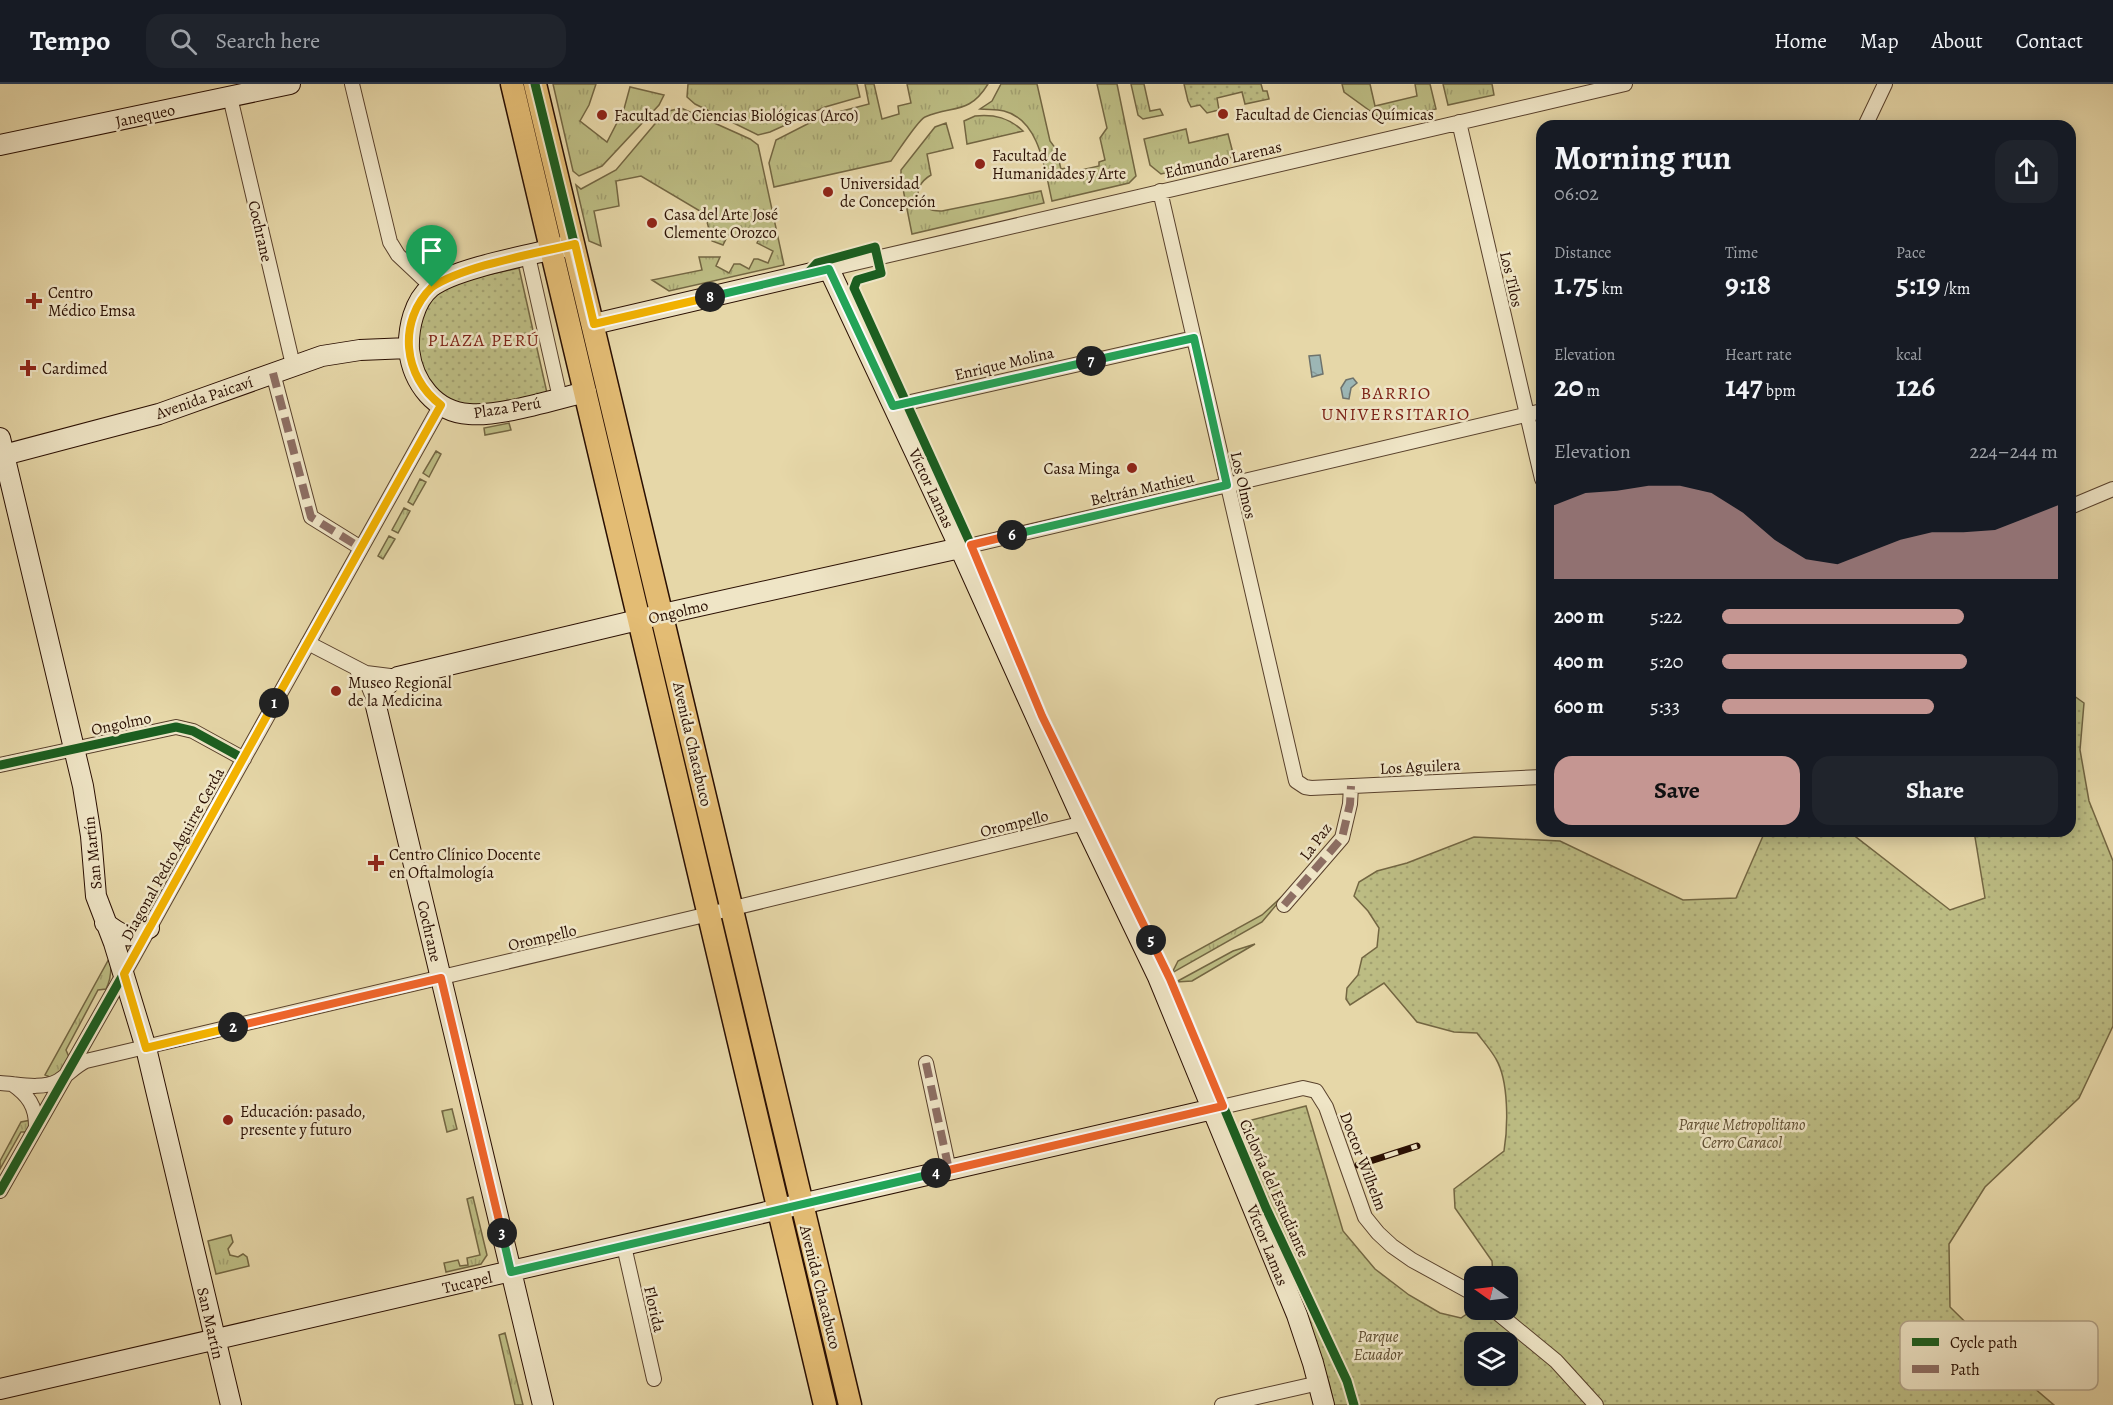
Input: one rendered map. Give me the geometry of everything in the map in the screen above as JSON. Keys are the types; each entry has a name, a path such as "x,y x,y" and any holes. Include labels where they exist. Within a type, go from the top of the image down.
{"main road":[{"name":"Janequeo","path":"0,145 291,84"},
{"name":"Avenida Chacabuco","path":"512,84 825,1405"},
{"name":"Avenida Chacabuco","path":"535,84 850,1405"},
{"path":"432,287 457,275 575,244"},
{"path":"594,324 829,269"},
{"name":"Víctor Lamas","path":"829,269 960,548 1084,823 1158,977 1297,1315 1324,1405"},
{"name":"Plaza Perú","path":"432,287 416,308 410,329 410,348 419,383 441,405 468,414 482,414 586,392"},
{"name":"Avenida Paicaví","path":"1,445 159,414 293,365 340,352 410,348"},
{"name":"San Martín","path":"1,445 74,749 90,825 96,893 146,1048 231,1405"},
{"name":"Ongolmo","path":"398,677 663,614 960,548"},
{"path":"375,702 384,686 398,677"},
{"name":"Cochrane","path":"375,702 543,1405"},
{"path":"105,923 126,936 138,935 149,928"},
{"name":"Tucapel","path":"0,1389 1213,1108"}],"street":[{"path":"352,84 390,242 398,255 432,287"},
{"name":"Edmundo Larenas","path":"829,269 1625,84"},
{"path":"1868,120 1885,84"},
{"name":"Cochrane","path":"230,97 293,365"},
{"name":"Los Tilos","path":"1459,122 1536,455"},
{"name":"Los Olmos","path":"1160,191 1294,775 1300,785"},
{"name":"Plaza Perú","path":"528,256 560,398"},
{"name":"Enrique Molina","path":"893,406 1194,338"},
{"path":"273,373 311,517 361,548"},
{"name":"Diagonal Pedro Aguirre Cerda","path":"0,1191 124,974 441,405"},
{"name":"Beltrán Mathieu","path":"960,548 1536,412"},
{"path":"2076,504 2113,489"},
{"name":"Ongolmo","path":"308,643 357,670 375,675 398,677"},
{"path":"357,670 368,685 375,702"},
{"name":"Ongolmo","path":"0,765 176,727 192,731 244,759"},
{"name":"Los Aguilera","path":"1300,785 1311,788 1536,776"},
{"name":"La Paz","path":"1284,905 1342,838 1346,827 1351,786"},
{"name":"Orompello","path":"6,1083 46,1085 56,1082 86,1061 732,909 1084,823"},
{"path":"926,1063 949,1170"},
{"name":"Orompello","path":"6,1083 22,1091 33,1106 36,1126"},
{"name":"Doctor Wilhelm","path":"1213,1108 1297,1089 1316,1091 1326,1107 1365,1217 1392,1246 1412,1260 1464,1289"},
{"name":"Florida","path":"624,1246 654,1379"},
{"path":"1506,1320 1556,1361 1596,1405"},
{"path":"1222,1405 1319,1383"}],"green space":[{"path":"553,84 596,84 589,105 580,121 607,142 624,109 630,87 664,95 659,105 602,166 579,176 573,171"},
{"path":"688,84 857,84 860,97 825,107 770,132 758,135 695,104 687,97"},
{"path":"865,84 874,84 882,119 899,114 898,106 911,103 907,84 988,84 974,101 967,105 935,113 922,119 891,161 774,187 769,163 776,140 823,116 869,104"},
{"path":"1001,84 1037,84 1050,141 1056,149 1061,169 1066,168 1068,173 1099,166 1099,162 1105,160 1100,138 1107,128 1097,84 1117,84 1136,176 1129,183 1052,201 1039,148 1026,125 1016,116 1004,111 980,109 992,101"},
{"path":"1131,84 1144,84 1150,111 1160,109 1163,115 1143,119 1138,115"},
{"path":"1184,84 1261,84 1263,91 1267,91 1269,99 1245,104 1242,92 1217,98 1219,110 1207,113 1200,105 1191,107"},
{"path":"1342,84 1370,84 1375,106 1417,96 1415,84 1430,84 1436,109 1384,121 1344,92"},
{"path":"1443,84 1492,84 1494,95 1448,105"},
{"path":"681,108 750,139 758,145 784,265 669,291 652,280 702,270 699,257 720,257 716,266 729,273 734,264 740,264 749,269 754,259 768,263 773,251 757,243 760,237 745,231 741,238 729,233 723,245 712,241 705,214 641,176 616,181 619,206 594,211 601,246 589,241 576,185 581,189 616,170 665,112"},
{"path":"975,116 1001,118 1023,131 967,144 964,121"},
{"path":"946,123 953,148 927,154 931,175 924,180 918,192 918,198 926,208 942,211 1041,191 1044,203 912,234 901,170 935,127"},
{"path":"1186,129 1189,143 1228,134 1234,157 1161,174 1150,165 1144,139"},
{"name":"Plaza Perú","path":"519,268 547,393 494,405 468,407 445,399 425,379 415,342 427,302 441,290 469,279"},
{"path":"509,423 511,430 485,435 484,428"},
{"path":"436,451 441,454 429,477 423,473"},
{"path":"420,479 426,482 413,505 408,502"},
{"path":"404,508 410,511 398,533 392,530"},
{"path":"389,536 395,539 383,559 378,556"},
{"name":"Parque Metropolitano Cerro Caracol","path":"2076,697 2084,703 2080,750 2089,801 2113,861 2113,1026 2079,1098 1985,1187 1949,1244 1950,1307 1964,1321 1900,1321 1900,1390 2036,1390 2054,1405 1334,1405 1329,1383 1243,1139 1240,1123 1306,1106 1343,1231 1375,1269 1409,1295 1440,1313 1461,1318 1464,1316 1464,1320 1518,1320 1518,1266 1492,1266 1492,1261 1455,1208 1454,1189 1504,1151 1506,1104 1500,1068 1477,1033 1454,1032 1417,1022 1384,983 1350,1005 1346,999 1347,988 1358,975 1362,958 1377,947 1379,928 1354,896 1359,882 1377,871 1407,863 1474,837 1560,841 1683,900 1736,898 1763,837 1856,837 1950,910 1985,898 1975,837 2076,837"},
{"path":"1287,892 1262,922 1172,973 1178,961 1262,915"},
{"path":"1255,944 1192,981 1176,982 1233,951"},
{"path":"110,957 111,974 108,985 106,989 98,990 66,1050 69,1057 60,1072 52,1078 45,1075"},
{"path":"452,1109 457,1129 447,1132 442,1111"},
{"path":"31,1120 27,1132 21,1132 0,1169 0,1161 21,1122"},
{"path":"473,1197 487,1255 481,1264 446,1272 444,1263 458,1260 460,1266 468,1265 467,1258 480,1255 467,1199"},
{"path":"231,1235 233,1242 228,1249 230,1255 238,1257 243,1254 247,1257 249,1266 216,1274 208,1241"},
{"path":"505,1333 523,1405 515,1405 499,1335"}],"water":[{"path":"1320,355 1323,374 1312,377 1309,356"},
{"path":"1353,378 1357,383 1351,388 1349,399 1343,398 1341,388 1346,380"}],"railway":[{"path":"1358,1165 1417,1146"}],"marked path":[{"path":"273,373 311,517 361,548"},
{"path":"1284,905 1342,838 1350,804 1351,786"},
{"path":"926,1063 949,1170"}],"cycle path":[{"name":"Ciclovía del Estudiante","path":"535,84 594,324 806,275 817,263 875,247 881,273 857,280 854,288 971,545 1042,716 1170,979 1266,1208 1347,1381 1354,1405"},
{"path":"0,1191 441,405"},
{"path":"0,765 176,727 193,731 244,759"}],"place":[{"name":"Facultad de Ciencias Químicas","path":"1223,114"},
{"name":"Facultad de Ciencias Biológicas (Arco)","path":"602,115"},
{"name":"Facultad de Humanidades y Arte","path":"980,164"},
{"name":"Universidad de Concepción","path":"828,192"},
{"name":"Casa del Arte José Clemente Orozco","path":"652,223"},
{"name":"Centro Médico Emsa","path":"34,301"},
{"name":"Cardimed","path":"28,368"},
{"name":"Casa Minga","path":"1132,468"},
{"name":"Museo Regional de la Medicina","path":"336,691"},
{"name":"Centro Clínico Docente en Oftalmología","path":"376,863"},
{"name":"Educación: pasado, presente y futuro","path":"228,1120"}],"district":[{"name":"PLAZA PERÚ","path":"484,340"},
{"name":"BARRIO UNIVERSITARIO","path":"1396,403"}],"route":[{"path":"575,244 594,324 829,269 893,406 1194,338 1227,485 971,545 1042,716 1170,979 1223,1106 511,1272 441,978 146,1048 124,974 441,405 425,392 419,383 412,363 409,342 412,318 416,308 432,287 457,275 575,244"}],"park label":[{"name":"Parque Ecuador","path":"1378,1345"}]}
